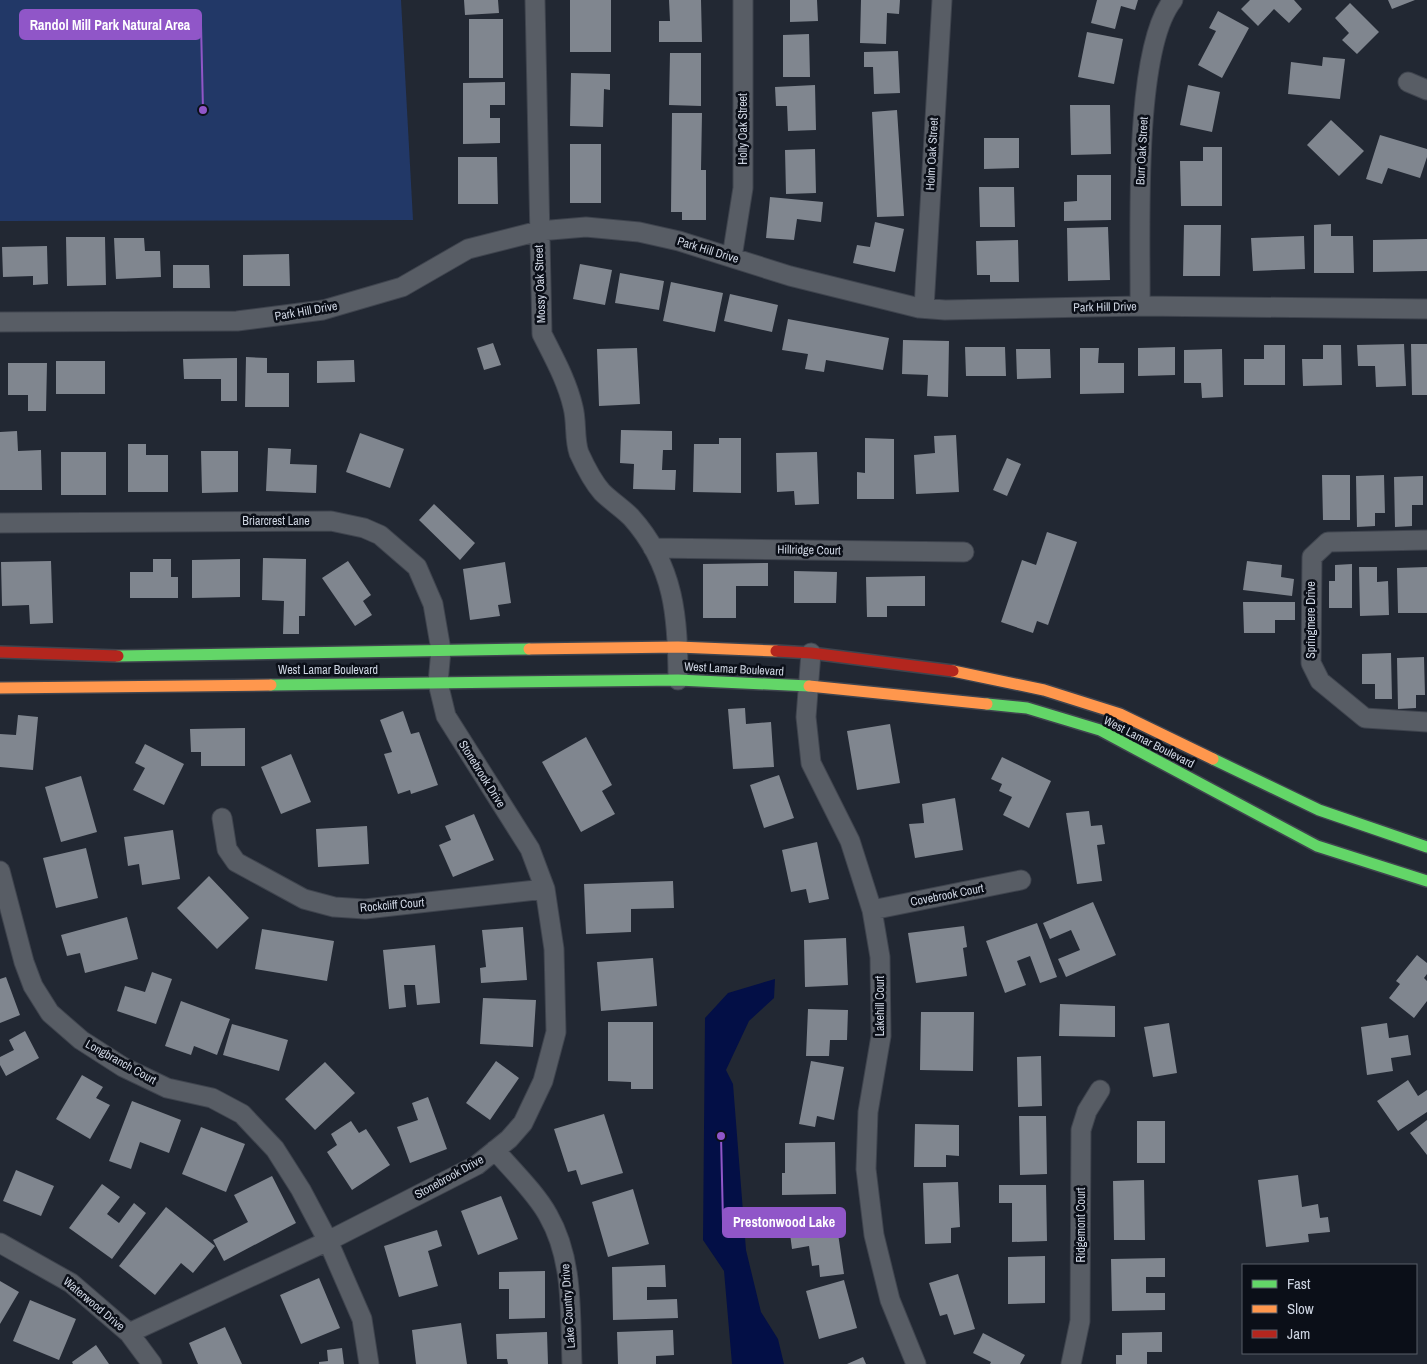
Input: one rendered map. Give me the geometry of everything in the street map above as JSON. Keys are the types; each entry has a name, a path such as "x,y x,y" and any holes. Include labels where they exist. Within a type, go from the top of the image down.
{"main road":[{"name":"West Lamar Boulevard","path":"0,652 91,656 678,647 811,654 938,668 1044,690 1120,714 1319,810 1427,847"},
{"name":"West Lamar Boulevard","path":"0,688 678,680 808,686 1027,708 1100,730 1317,846 1427,882"}],"street":[{"name":"Mossy Oak Street","path":"535,0 542,334 561,370 573,407 579,452 601,491 631,518 653,548 667,573 674,599 678,647 678,680"},
{"name":"Holly Oak Street","path":"732,257 743,188 743,0"},
{"name":"Holm Oak Street","path":"924,308 942,0"},
{"name":"Burr Oak Street","path":"1140,306 1144,114 1154,39 1168,6 1173,0"},
{"path":"1408,82 1427,90"},
{"name":"Park Hill Drive","path":"0,322 237,321 323,310 402,287 468,249 539,231 586,228 639,232 732,257 790,276 924,308 945,310 1140,306 1427,309"},
{"name":"Briarcrest Lane","path":"0,523 331,521 364,528 380,535 417,568 433,604 440,650 438,683"},
{"name":"Springmere Drive","path":"1427,540 1328,542 1312,557 1310,663 1320,681 1365,718 1427,722"},
{"name":"Hillridge Court","path":"653,548 964,552"},
{"name":"Lakehill Court","path":"811,654 806,717 811,762 850,841 872,910 880,957 881,1036 868,1112 866,1169 874,1236 890,1300 916,1364"},
{"name":"Stonebrook Drive","path":"129,1333 328,1241 477,1164 509,1139 523,1122 543,1081 556,1032 554,949 545,889 530,850 446,716 438,683"},
{"name":"Rockcliff Court","path":"222,818 227,849 236,862 304,899 334,907 365,909 545,889"},
{"name":"Longbranch Court","path":"0,871 24,962 33,986 50,1013 81,1040 123,1067 167,1088 212,1098 242,1114 275,1149 302,1190 328,1241 362,1319 369,1364"},
{"name":"Covebrook Court","path":"872,910 1022,880"},
{"name":"Ridgemont Court","path":"1071,1364 1080,1321 1081,1130 1087,1111 1100,1090"},
{"name":"Lake Country Drive","path":"495,1150 548,1214 562,1244 568,1271 572,1364"},
{"name":"Waterwood Drive","path":"0,1243 71,1283 129,1333 152,1364"}],"shaded area":[{"path":"0,0 401,0 413,220 0,221"},
{"path":"775,979 774,998 749,1021 726,1070 733,1084 746,1250 761,1312 778,1339 784,1364 732,1364 724,1271 703,1240 705,1018 728,993"}],"building":[{"path":"464,0 498,0 499,13 465,15"},
{"path":"570,0 611,0 611,52 570,52"},
{"path":"669,0 701,0 702,42 659,42 659,21 670,21"},
{"path":"790,0 817,0 818,21 790,22"},
{"path":"861,0 900,0 899,14 887,13 886,44 860,43"},
{"path":"1097,0 1138,0 1135,10 1121,6 1115,29 1091,23"},
{"path":"1250,0 1294,0 1302,9 1289,23 1274,9 1258,26 1241,9"},
{"path":"1388,0 1415,0 1392,9"},
{"path":"1350,3 1379,32 1357,54 1342,40 1349,33 1335,18"},
{"path":"1218,11 1249,28 1222,78 1198,65 1216,31 1209,28"},
{"path":"469,19 503,19 503,78 469,78"},
{"path":"1087,32 1123,39 1114,84 1078,77"},
{"path":"809,34 810,77 783,77 783,35"},
{"path":"898,51 900,93 874,94 873,67 864,67 864,52"},
{"path":"670,53 701,53 701,106 669,105"},
{"path":"1323,57 1345,59 1340,99 1288,94 1291,62 1322,66"},
{"path":"571,73 610,74 610,90 604,89 603,127 570,126"},
{"path":"505,82 505,105 490,105 490,118 500,118 500,143 463,144 463,83"},
{"path":"815,85 816,130 788,131 787,106 776,106 775,87"},
{"path":"1188,85 1220,92 1212,132 1180,125"},
{"path":"1070,105 1110,105 1111,154 1071,155"},
{"path":"897,110 904,216 877,217 872,112"},
{"path":"672,113 702,113 701,170 706,170 706,220 682,220 682,212 671,212"},
{"path":"1331,120 1364,151 1339,176 1307,145"},
{"path":"1380,135 1427,149 1427,157 1420,178 1388,168 1382,184 1366,179"},
{"path":"984,138 1019,138 1019,168 984,169"},
{"path":"570,144 601,144 601,203 570,203"},
{"path":"1203,147 1222,147 1222,206 1181,206 1180,161 1203,161"},
{"path":"815,149 816,193 786,194 785,150"},
{"path":"458,157 497,157 498,204 458,204"},
{"path":"1077,175 1111,175 1111,220 1064,221 1064,202 1077,201"},
{"path":"979,187 1014,187 1015,227 980,227"},
{"path":"770,197 823,202 821,222 797,219 794,240 766,238"},
{"path":"875,222 904,229 895,272 853,263 857,245 870,247"},
{"path":"1331,224 1331,236 1353,236 1354,273 1314,273 1314,225"},
{"path":"1184,225 1221,225 1220,276 1183,276"},
{"path":"1108,227 1110,280 1068,281 1067,228"},
{"path":"1304,236 1305,269 1253,271 1251,238"},
{"path":"66,237 105,237 106,285 67,286"},
{"path":"114,238 144,238 145,251 160,251 161,277 116,279"},
{"path":"1427,239 1427,271 1373,272 1373,240"},
{"path":"1018,240 1019,282 990,282 990,275 977,275 976,241"},
{"path":"47,246 48,284 33,285 33,276 3,277 2,247"},
{"path":"289,254 290,286 243,286 243,255"},
{"path":"580,264 612,270 605,305 573,299"},
{"path":"173,265 209,265 210,288 173,288"},
{"path":"620,273 664,281 659,310 615,303"},
{"path":"671,282 723,293 715,332 663,321"},
{"path":"730,294 778,305 772,332 724,321"},
{"path":"788,319 889,338 883,370 826,360 824,372 805,369 808,354 782,350"},
{"path":"903,340 949,341 948,397 927,396 928,375 902,374"},
{"path":"493,343 501,365 484,370 477,348"},
{"path":"1404,344 1406,386 1376,387 1375,366 1358,366 1357,345"},
{"path":"1411,344 1427,344 1427,395 1412,395"},
{"path":"1264,345 1285,345 1285,385 1244,385 1244,359 1264,359"},
{"path":"1323,345 1341,345 1342,385 1303,386 1302,359 1323,359"},
{"path":"965,347 1005,347 1006,376 966,376"},
{"path":"1175,347 1175,375 1138,376 1138,348"},
{"path":"637,348 640,404 599,406 597,349"},
{"path":"1080,348 1099,348 1098,363 1124,363 1124,393 1080,394"},
{"path":"1016,349 1050,349 1051,378 1017,379"},
{"path":"1222,349 1223,397 1202,398 1201,383 1184,383 1184,350"},
{"path":"246,357 267,358 267,373 289,373 289,407 245,407"},
{"path":"237,358 237,401 221,401 221,379 184,379 183,359"},
{"path":"354,360 355,382 317,383 317,361"},
{"path":"56,361 105,361 105,394 56,394"},
{"path":"8,363 47,363 46,411 28,411 28,395 8,395"},
{"path":"621,430 672,431 672,450 663,450 662,470 676,470 675,490 633,489 634,464 620,463"},
{"path":"17,431 18,451 41,450 42,490 0,490 0,432"},
{"path":"360,433 404,449 390,488 346,472"},
{"path":"956,435 959,492 916,494 914,455 935,453 934,436"},
{"path":"719,438 741,438 741,493 693,492 694,444 719,444"},
{"path":"865,438 894,439 894,499 857,499 857,472 865,473"},
{"path":"128,444 146,444 146,455 168,455 168,492 128,492"},
{"path":"268,448 291,449 290,464 317,465 316,493 266,491"},
{"path":"201,451 238,451 238,492 202,493"},
{"path":"61,452 106,452 106,495 61,495"},
{"path":"817,452 819,504 795,505 794,491 777,492 776,453"},
{"path":"1007,458 1021,464 1007,496 993,490"},
{"path":"1322,475 1350,475 1350,520 1323,520"},
{"path":"1384,475 1385,513 1375,513 1375,526 1357,527 1356,476"},
{"path":"1423,476 1423,505 1412,505 1412,526 1395,527 1394,477"},
{"path":"434,504 475,543 460,560 419,520"},
{"path":"1047,532 1077,542 1048,625 1037,621 1033,633 1001,622 1022,560 1036,565"},
{"path":"263,558 306,559 305,616 299,616 299,634 283,634 284,601 262,600"},
{"path":"153,559 171,559 171,577 178,577 178,598 130,598 130,572 153,572"},
{"path":"240,559 240,597 192,598 192,560"},
{"path":"51,561 53,623 30,624 29,605 2,606 1,562"},
{"path":"348,561 371,595 363,601 372,615 355,626 322,578"},
{"path":"1247,561 1282,565 1281,577 1294,579 1292,596 1243,590"},
{"path":"505,562 511,603 498,605 500,616 470,620 463,569"},
{"path":"768,563 768,586 736,586 736,618 703,618 703,564"},
{"path":"1352,564 1352,608 1329,608 1329,581 1335,581 1335,565"},
{"path":"1359,567 1377,567 1377,582 1388,581 1389,615 1360,616"},
{"path":"1427,567 1427,613 1398,613 1397,568"},
{"path":"794,571 837,572 836,603 794,603"},
{"path":"925,576 925,606 887,606 887,617 867,617 866,577"},
{"path":"1243,602 1295,602 1295,620 1275,620 1275,633 1244,633"},
{"path":"1391,653 1392,699 1375,699 1375,684 1362,684 1362,654"},
{"path":"1424,657 1425,695 1416,695 1416,708 1398,709 1397,658"},
{"path":"745,708 746,724 771,722 774,767 733,769 728,709"},
{"path":"403,711 411,734 419,732 438,785 411,794 410,790 398,794 384,754 392,752 380,720"},
{"path":"18,715 38,717 33,770 0,767 0,734 16,735"},
{"path":"890,724 900,783 857,790 847,731"},
{"path":"245,728 245,766 201,766 201,752 191,752 190,729"},
{"path":"586,737 612,785 602,791 615,814 581,832 542,762"},
{"path":"145,744 184,764 164,805 133,790 145,768 135,763"},
{"path":"291,754 311,802 281,814 261,767"},
{"path":"1002,757 1051,781 1029,828 1003,815 1012,797 999,791 1002,784 991,779"},
{"path":"779,775 794,818 764,828 750,785"},
{"path":"81,776 97,832 61,842 45,787"},
{"path":"955,798 963,850 915,858 909,824 924,823 922,804"},
{"path":"1089,811 1091,826 1102,825 1105,844 1097,845 1102,881 1077,884 1066,813"},
{"path":"474,814 494,860 453,877 439,845 451,840 445,826"},
{"path":"367,826 369,864 318,867 316,829"},
{"path":"173,830 180,879 142,885 139,864 128,866 124,837"},
{"path":"817,842 829,899 809,903 806,889 791,892 782,850"},
{"path":"86,848 98,898 56,908 43,858"},
{"path":"209,876 249,918 217,949 177,908"},
{"path":"673,881 674,908 631,909 631,932 586,934 584,884"},
{"path":"1093,902 1116,955 1066,977 1058,959 1080,950 1071,930 1050,939 1043,923"},
{"path":"127,917 138,959 85,973 80,953 67,956 61,935"},
{"path":"1037,923 1057,977 1040,983 1030,956 1017,961 1026,985 1005,993 986,941"},
{"path":"964,926 967,947 963,948 967,976 916,983 908,933"},
{"path":"523,927 527,980 481,983 480,968 486,967 482,930"},
{"path":"262,929 334,941 327,981 255,969"},
{"path":"846,938 848,985 805,987 804,940"},
{"path":"435,945 440,1003 417,1005 415,985 404,985 406,1007 389,1009 383,950"},
{"path":"1417,955 1427,963 1427,974 1424,978 1427,981 1427,1001 1414,1018 1389,998 1400,984 1396,981"},
{"path":"653,958 657,1006 601,1011 597,962"},
{"path":"152,972 172,979 156,1024 117,1011 125,986 145,992"},
{"path":"6,977 20,1015 0,1023 0,979"},
{"path":"483,998 536,1000 533,1047 480,1044"},
{"path":"181,1001 230,1019 217,1055 194,1046 191,1055 165,1046"},
{"path":"1060,1004 1115,1006 1115,1037 1059,1036"},
{"path":"808,1009 848,1010 847,1040 830,1040 829,1056 806,1056"},
{"path":"921,1012 974,1012 973,1071 920,1070"},
{"path":"608,1022 653,1022 653,1089 631,1089 631,1082 608,1081"},
{"path":"1169,1023 1177,1073 1153,1077 1144,1027"},
{"path":"1387,1023 1389,1038 1408,1035 1411,1055 1391,1058 1393,1071 1367,1075 1361,1027"},
{"path":"232,1024 288,1040 279,1071 223,1055"},
{"path":"25,1031 39,1058 6,1076 0,1065 0,1057 14,1050 9,1040"},
{"path":"1041,1056 1042,1106 1018,1107 1017,1057"},
{"path":"496,1061 519,1078 490,1120 466,1103"},
{"path":"811,1061 844,1067 834,1120 817,1116 815,1127 799,1124"},
{"path":"325,1062 355,1093 315,1130 285,1099"},
{"path":"82,1075 103,1087 96,1098 110,1105 90,1139 56,1119"},
{"path":"1408,1080 1418,1096 1427,1090 1427,1112 1398,1131 1377,1101"},
{"path":"428,1097 447,1149 410,1163 397,1127 418,1120 412,1103"},
{"path":"132,1101 181,1120 169,1153 140,1142 131,1169 109,1161"},
{"path":"604,1114 623,1173 581,1185 576,1170 568,1172 554,1129"},
{"path":"1019,1116 1046,1116 1047,1174 1020,1175"},
{"path":"1427,1120 1427,1155 1410,1133"},
{"path":"351,1121 359,1133 366,1129 390,1165 352,1190 327,1152 337,1145 331,1134"},
{"path":"1137,1121 1165,1121 1165,1163 1137,1163"},
{"path":"915,1124 959,1125 959,1156 946,1155 946,1167 914,1167"},
{"path":"201,1127 245,1144 226,1192 182,1174"},
{"path":"835,1142 836,1194 782,1195 782,1173 785,1173 785,1143"},
{"path":"16,1170 54,1186 41,1216 3,1201"},
{"path":"1298,1175 1302,1207 1318,1204 1320,1218 1328,1217 1330,1232 1308,1234 1309,1242 1266,1247 1258,1180"},
{"path":"272,1176 296,1223 224,1261 213,1240 248,1222 234,1195"},
{"path":"1144,1180 1145,1240 1114,1240 1113,1181"},
{"path":"958,1182 960,1227 951,1228 951,1243 925,1244 923,1183"},
{"path":"102,1184 120,1197 107,1214 119,1223 134,1203 146,1213 112,1259 69,1228"},
{"path":"999,1185 1046,1185 1047,1241 1012,1242 1012,1203 999,1203"},
{"path":"633,1189 649,1244 608,1257 592,1202"},
{"path":"501,1196 518,1239 478,1255 461,1211"},
{"path":"166,1207 215,1246 193,1273 181,1263 155,1295 119,1266"},
{"path":"836,1220 844,1274 820,1277 819,1265 812,1266 809,1246 792,1249 789,1226"},
{"path":"437,1230 442,1246 428,1251 438,1286 399,1297 384,1246"},
{"path":"1045,1256 1045,1303 1008,1304 1008,1257"},
{"path":"1165,1258 1165,1277 1146,1277 1146,1293 1165,1293 1165,1310 1112,1311 1111,1259"},
{"path":"665,1265 666,1287 647,1287 647,1300 677,1299 678,1318 613,1320 612,1267"},
{"path":"545,1271 545,1318 509,1319 509,1289 499,1289 499,1272"},
{"path":"958,1274 975,1329 954,1335 947,1314 940,1316 929,1283"},
{"path":"319,1278 340,1328 301,1344 280,1295"},
{"path":"844,1280 857,1328 819,1339 806,1291"},
{"path":"0,1281 19,1292 0,1324"},
{"path":"30,1300 76,1319 59,1360 13,1341"},
{"path":"461,1323 467,1364 416,1364 412,1330"},
{"path":"225,1327 242,1364 198,1364 189,1343"},
{"path":"673,1330 674,1355 656,1356 656,1364 618,1364 617,1332"},
{"path":"547,1332 548,1364 508,1364 507,1359 497,1359 496,1334"},
{"path":"1162,1332 1162,1352 1147,1352 1147,1364 1116,1364 1116,1355 1122,1355 1122,1333"},
{"path":"983,1333 1025,1355 1020,1364 990,1364 991,1362 973,1353"},
{"path":"96,1345 109,1364 73,1364 72,1362"},
{"path":"342,1348 344,1364 319,1364 319,1362 328,1361 327,1350"},
{"path":"863,1357 866,1364 847,1364"}],"traffic: fast":[{"path":"118,656 529,649"},
{"path":"271,685 678,680 809,686"},
{"path":"987,704 1027,708 1100,730 1317,846 1427,881"},
{"path":"1213,759 1319,810 1427,847"}],"traffic: slow":[{"path":"529,649 678,647 776,651"},
{"path":"953,671 1044,690 1120,714 1213,759"},
{"path":"0,688 271,685"},
{"path":"809,686 987,704"}],"traffic: jam":[{"path":"776,651 811,653 953,671"},
{"path":"0,652 118,656"}],"place":[{"name":"Randol Mill Park Natural Area","path":"203,110"},
{"name":"Prestonwood Lake","path":"721,1136"}]}
